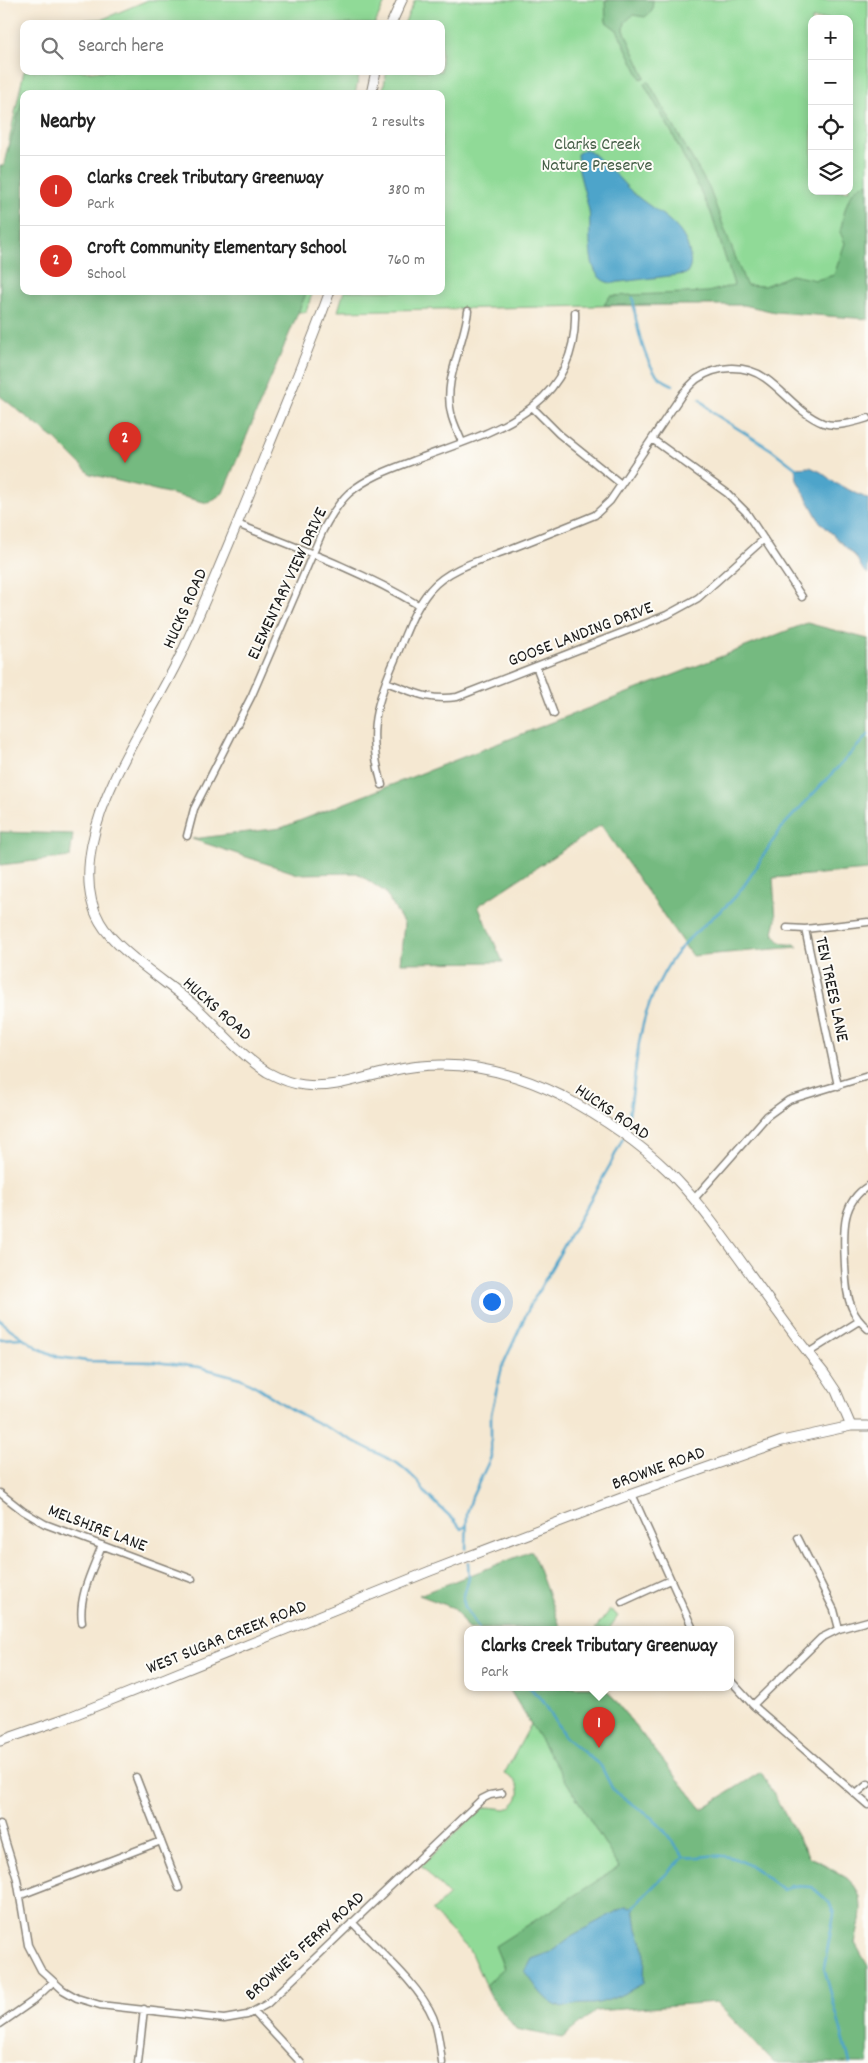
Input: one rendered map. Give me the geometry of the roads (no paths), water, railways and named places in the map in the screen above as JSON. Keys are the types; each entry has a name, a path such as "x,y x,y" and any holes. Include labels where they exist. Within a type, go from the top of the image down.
{"main road":[{"path":"393,20 402,0"},
{"path":"372,90 375,75"},
{"name":"HUCKS ROAD","path":"328,295 238,524 182,653 102,807 91,849 89,881 94,909 100,922 121,947 193,1005 254,1062 266,1071 287,1081 302,1085 326,1085 420,1066 440,1064 473,1067 513,1076 545,1088 618,1130 666,1169 694,1199 836,1391 851,1426"},
{"name":"BROWNE ROAD","path":"464,1558 632,1494 782,1441 851,1426 868,1426"},
{"name":"WEST SUGAR CREEK ROAD","path":"0,1740 69,1717 464,1558"}],"street":[{"path":"462,442 451,414 449,384 460,348 468,311"},
{"name":"ELEMENTARY VIEW DRIVE","path":"187,836 194,809 252,694 312,554 335,510 348,494 379,474 510,423 532,408 552,388 564,368 576,331 575,312"},
{"path":"382,785 377,766 374,736 375,712 418,605 431,588 463,567 594,515 610,501 684,393 696,380 709,373 728,368 747,369 765,378 805,413 824,424 847,424 868,418"},
{"path":"532,408 571,445 621,484"},
{"path":"652,439 727,493 746,512 802,597"},
{"path":"238,524 375,582 418,605"},
{"name":"GOOSE LANDING DRIVE","path":"386,682 429,698 440,700 457,697 667,615 698,598 764,539"},
{"path":"536,666 554,714"},
{"path":"787,928 868,922"},
{"name":"TEN TREES LANE","path":"805,928 838,1086"},
{"path":"694,1199 767,1116 789,1100 868,1076"},
{"path":"868,1186 862,1189 849,1206 843,1227 847,1293 859,1321 868,1329"},
{"path":"808,1353 829,1338 859,1321"},
{"name":"MELSHIRE LANE","path":"0,1493 36,1519 192,1578"},
{"path":"632,1494 692,1626"},
{"path":"798,1538 834,1610 839,1629"},
{"path":"82,1622 81,1606 102,1545"},
{"path":"622,1602 670,1580"},
{"path":"753,1705 822,1638 839,1629 868,1621"},
{"path":"734,1684 753,1705 868,1805"},
{"path":"136,1776 179,1888"},
{"path":"856,1794 868,1784"},
{"name":"BROWNE'S FERRY ROAD","path":"0,1824 21,1895 23,1923 28,1945 41,1970 53,1982 70,1995 100,2005 224,2019 236,2018 254,2012 267,2004 482,1799 490,1795 502,1793"},
{"path":"21,1895 161,1841"},
{"path":"352,1922 414,1988 429,2008 438,2033 442,2063"},
{"path":"0,2024 33,2001 53,1982"},
{"path":"138,2063 144,2009"},
{"path":"254,2012 301,2063"}],"water":[{"path":"585,149 602,161 628,188 666,218 682,234 687,244 690,259 690,268 686,274 611,283 602,280 596,273 591,253 589,211 580,176 577,154"},
{"path":"810,467 821,472 835,483 868,499 868,574 863,570 856,557 820,522 797,480 795,468"},
{"path":"626,1906 634,1907 637,1929 645,1951 644,1983 619,1996 599,2003 562,2008 550,2002 540,1993 525,1972 532,1959 551,1952 573,1935"}],"waterway":[{"path":"633,298 638,328 648,361 659,377 673,385"},
{"path":"700,399 713,413 772,450 798,470"},
{"path":"625,1133 642,1029 653,995 668,965 680,948 736,896 784,825 868,735"},
{"path":"466,1549 467,1514 472,1497 491,1457 491,1414 502,1367 530,1306 610,1165 623,1138"},
{"path":"0,1320 38,1348 58,1357 87,1361 155,1362 199,1367 240,1378 292,1410 397,1463 419,1483 426,1494 461,1529 466,1526"},
{"path":"0,1339 22,1338"},
{"path":"468,1563 469,1578 463,1599 465,1607 477,1626"},
{"path":"533,1691 543,1701 565,1737 601,1766 613,1790 652,1818 663,1829 684,1857 718,1856 732,1858 748,1864 783,1890 791,1886 812,1887 829,1902 834,1914 824,1968 850,2063"},
{"path":"634,1907 684,1857"}],"place":[{"name":"Croft Community Elementary School","path":"125,463"},
{"name":"Clarks Creek Tributary Greenway","path":"599,1748"}],"park label":[{"name":"Clarks Creek Nature Preserve","path":"597,153"}]}
